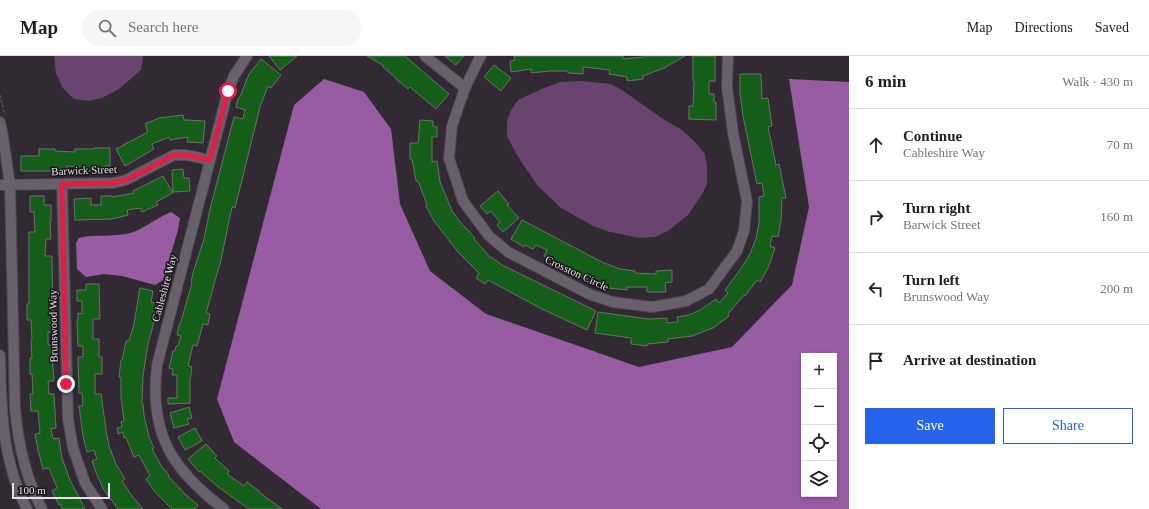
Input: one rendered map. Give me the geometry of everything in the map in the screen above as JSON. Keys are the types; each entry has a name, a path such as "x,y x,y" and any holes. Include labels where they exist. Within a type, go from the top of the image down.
{"street":[{"name":"Cableshire Way","path":"224,509 211,505 170,453 157,420 154,397 156,365 228,91 234,76 247,56"},
{"path":"425,56 465,88"},
{"name":"Crosston Circle","path":"481,56 465,88 452,126 448,158 463,201 489,236 508,252 591,295 613,302 652,307 686,301 709,289 737,250 744,231 747,201 733,133 727,87 728,56"},
{"path":"0,122 3,136 14,408 20,447 28,478 42,509"},
{"name":"Barwick Street","path":"5,185 113,183 126,180 174,155 186,155 210,160"},
{"name":"Brunswood Way","path":"62,184 68,419 73,448 85,483 102,509"},
{"path":"0,355 2,424 15,480 27,509"}],"shaded area":[{"path":"54,56 143,57 141,70 119,89 102,98 89,101 74,99 62,87 56,73"},
{"path":"324,79 364,92 391,129 400,204 430,271 486,314 639,367 732,347 792,285 809,207 789,79 849,82 849,509 321,509 234,442 217,399 294,105"},
{"path":"580,81 611,84 622,90 663,119 682,130 705,154 707,184 703,193 688,215 668,231 655,237 640,238 610,232 593,226 561,208 537,185 517,155 507,136 507,122 511,110 518,100 560,82"},
{"path":"171,212 180,218 178,230 163,280 155,285 122,276 104,274 86,277 77,269 76,243 79,238 126,234"}],"building":[{"path":"269,56 297,56 280,70"},
{"path":"367,56 405,56 449,94 436,109 410,87 408,89 383,67 384,66"},
{"path":"445,56 464,56 456,65"},
{"path":"514,56 623,56 623,59 643,56 685,56 664,68 643,76 643,79 627,81 627,77 609,74 610,70 583,67 583,74 568,73 568,71 531,73 531,69 511,72 510,61 515,60"},
{"path":"693,56 715,56 715,81 709,81 709,94 714,94 714,102 716,102 716,120 689,119 689,106 693,106"},
{"path":"261,59 281,75 271,88 268,86 260,107 235,208 232,207 221,260 206,313 210,314 208,325 203,324 197,346 193,345 188,366 192,367 190,381 190,403 168,404 168,398 177,398 177,375 172,375 173,369 169,368 173,351 175,351 176,346 178,346 181,336 177,335 179,325 204,239 210,209 234,117 243,119 245,110 236,107 238,99 249,74"},
{"path":"494,65 511,78 501,91 484,77"},
{"path":"740,74 761,74 762,99 768,98 772,126 768,127 776,165 779,164 786,198 782,198 781,221 778,237 772,236 770,246 775,248 768,268 760,282 757,280 745,296 744,295 728,314 729,316 713,328 692,336 668,339 668,342 647,344 647,346 631,344 631,338 595,333 598,312 649,319 667,318 667,323 678,322 677,317 689,315 700,310 716,299 719,303 728,293 725,290 750,254 756,238 759,223 759,197 764,196 762,183 757,184 743,116 740,93"},
{"path":"183,115 184,120 205,121 203,143 187,142 188,137 170,140 169,137 152,144 154,149 125,166 116,149 148,132 145,124 159,118"},
{"path":"420,120 433,121 433,126 437,127 437,137 432,137 432,162 437,161 440,182 452,211 463,226 491,258 502,265 596,311 587,330 540,308 488,280 485,284 476,278 479,273 458,252 434,221 426,206 427,205 418,181 416,181 412,159 410,159 410,143 418,143"},
{"path":"110,148 110,166 105,166 105,171 81,171 80,167 67,166 67,171 21,171 21,156 39,156 39,149 55,149 55,151 75,152 75,149"},
{"path":"183,169 184,178 189,178 190,191 173,192 172,170"},
{"path":"163,176 173,193 156,202 158,205 142,212 140,208 127,210 128,215 112,219 75,220 74,199 91,198 91,205 101,205 101,196 112,197 134,193 133,191"},
{"path":"498,191 509,204 507,205 519,218 503,232 497,225 500,222 491,211 487,214 480,206"},
{"path":"30,196 44,196 44,205 51,205 51,239 46,239 45,256 52,256 53,332 48,332 48,345 53,345 54,355 52,355 54,381 48,381 49,394 54,394 56,428 51,429 53,439 59,438 62,458 70,480 85,509 63,509 60,504 59,505 52,491 57,488 49,468 43,469 35,434 40,433 38,411 31,411 30,394 33,394 32,374 30,374 32,340 31,320 27,320 27,304 29,304 29,232 35,232 34,212 30,212"},
{"path":"522,220 602,262 620,269 635,271 635,273 656,274 656,271 672,270 672,282 665,283 666,292 647,292 647,287 627,287 627,290 609,288 594,283 544,256 547,250 536,245 533,249 525,245 524,247 511,239"},
{"path":"86,284 99,284 100,319 93,319 93,339 99,339 99,357 102,357 102,374 95,374 95,394 101,394 109,446 116,464 125,479 122,481 143,509 118,509 104,490 97,475 92,461 97,459 94,450 87,452 79,406 83,406 82,393 79,393 78,357 83,357 83,346 78,346 77,321 78,313 82,314 82,301 77,301 77,290 86,290"},
{"path":"140,288 153,291 151,302 159,304 148,344 143,376 142,404 149,437 154,448 152,449 162,467 169,475 168,476 186,495 198,505 195,509 172,509 155,492 146,479 150,476 139,455 134,457 126,437 124,438 123,432 118,434 117,428 122,427 121,422 124,421 121,398 121,378 119,377 121,360 126,341 129,341 134,324"},
{"path":"189,407 192,418 187,419 189,424 174,428 170,413"},
{"path":"195,428 202,441 185,450 178,437"},
{"path":"206,444 217,456 215,458 229,471 227,474 244,486 247,482 282,509 249,509 217,486 200,471 199,472 188,459"}],"route":[{"path":"66,384 62,184 113,183 126,180 174,155 186,155 210,160 228,91"}]}
